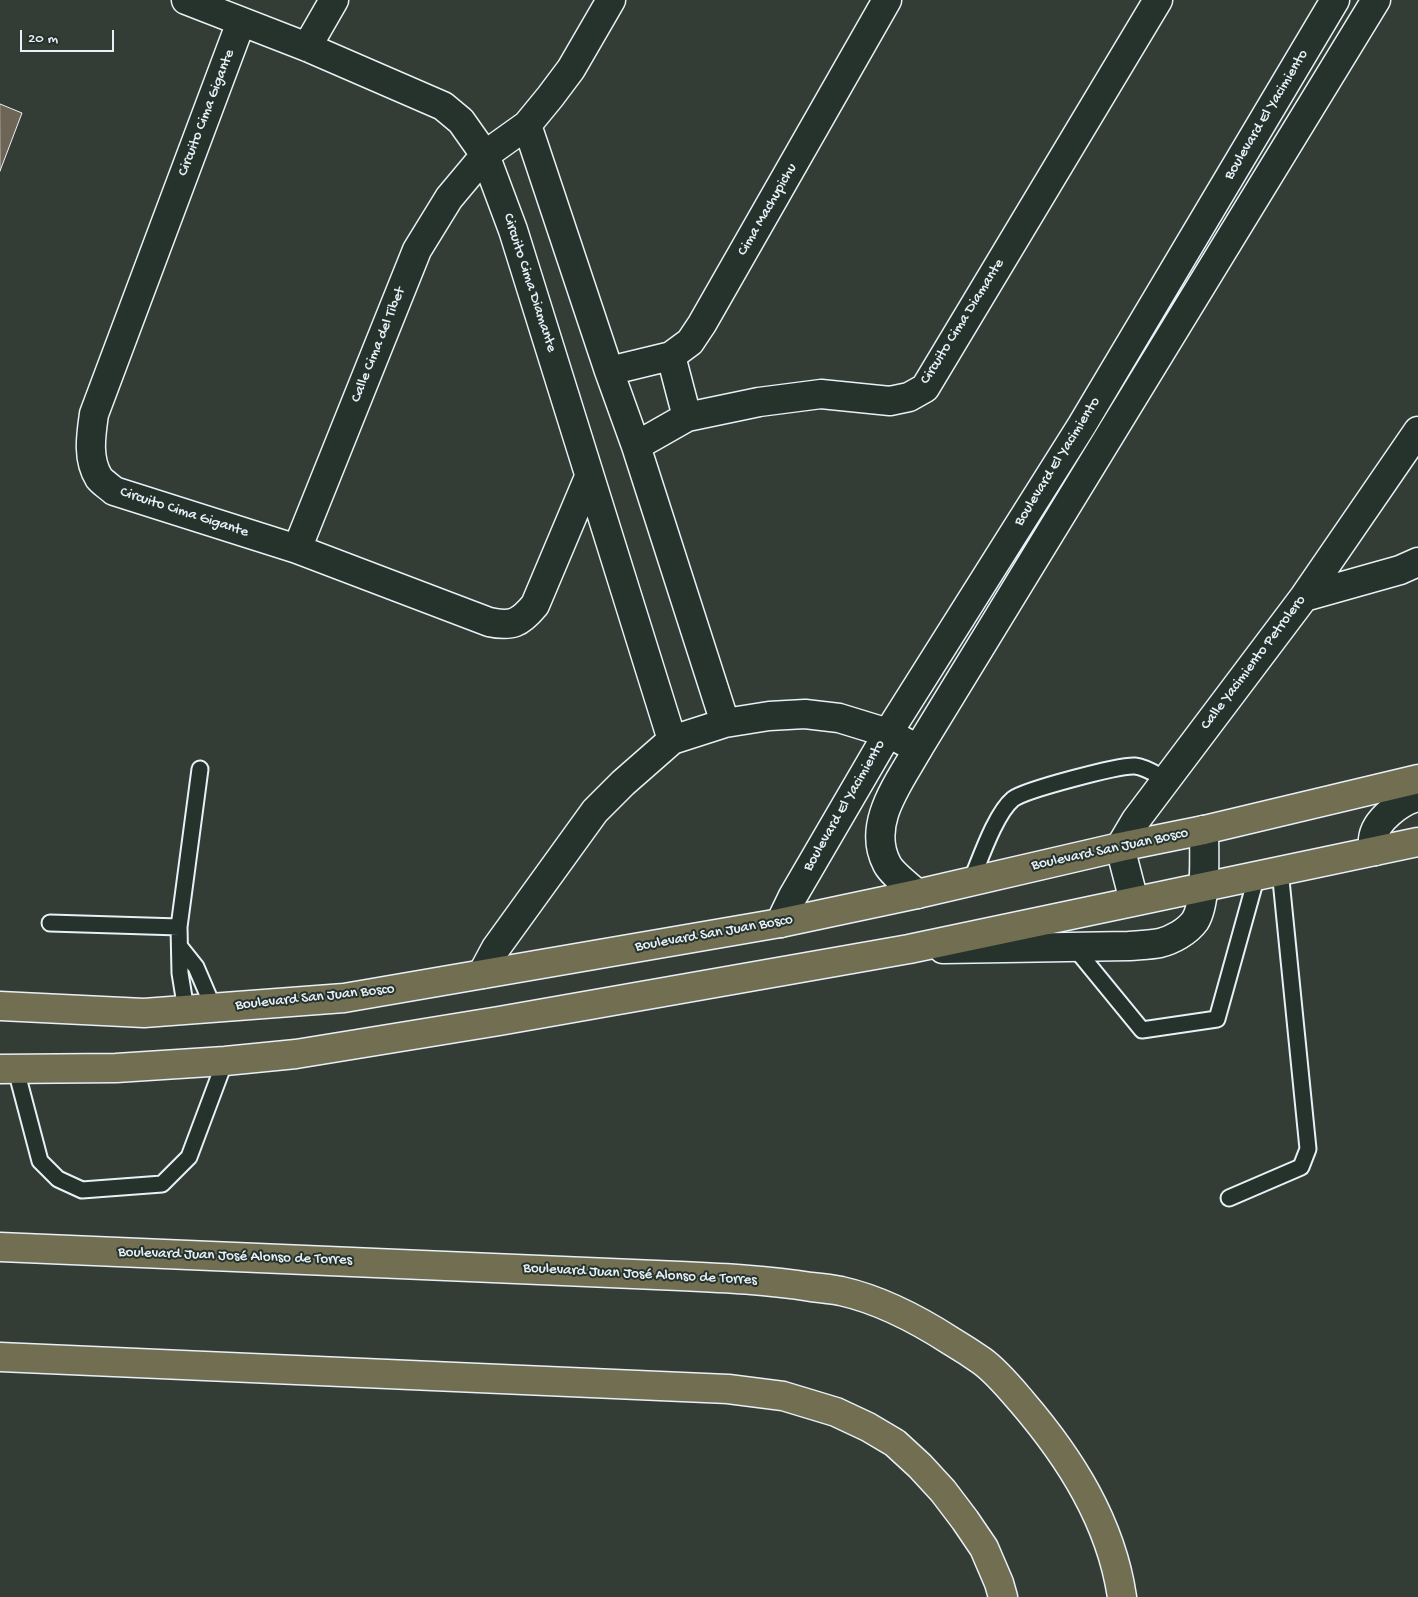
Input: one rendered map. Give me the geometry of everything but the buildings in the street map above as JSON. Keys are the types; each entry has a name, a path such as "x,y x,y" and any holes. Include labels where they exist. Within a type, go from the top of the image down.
{"main road":[{"name":"Boulevard San Juan Bosco","path":"0,1006 144,1014 344,998 780,923 1204,830 1418,779"},
{"path":"8,1070 116,1068 296,1054 489,1023 909,949 1418,842"},
{"name":"Boulevard Juan José Alonso de Torres","path":"0,1247 680,1276 777,1282 841,1291 916,1319 983,1362 1011,1390 1040,1423 1088,1494 1107,1538 1120,1582 1122,1597"},
{"path":"0,1357 728,1389 783,1396 836,1412 868,1427 895,1443 914,1460 943,1491 984,1548 1003,1597"}],"street":[{"name":"Circuito Cima Diamante","path":"186,0 307,47 443,106 461,121 485,155 516,239 672,740"},
{"path":"307,47 334,0"},
{"name":"Calle Cima del Tibet","path":"297,549 417,250 449,198 485,155 527,125 550,98 571,69 611,0"},
{"name":"Cima Machupichu","path":"608,371 671,356 690,342 888,0"},
{"name":"Circuito Cima Diamante","path":"636,446 687,417 759,402 821,394 890,401 909,398 925,388 1158,0"},
{"name":"Boulevard El Yacimiento","path":"780,923 793,896 888,733 1082,425 1335,0"},
{"name":"Boulevard El Yacimiento","path":"917,894 888,865 880,844 880,827 885,809 918,749 1376,0"},
{"name":"Circuito Cima Gigante","path":"241,22 94,414 91,437 92,462 100,479 114,491 297,549 489,622 513,624 525,617 535,605 589,477"},
{"path":"527,125 608,371 636,446 725,724"},
{"path":"671,356 687,417"},
{"name":"Calle Yacimiento Petrolero","path":"1120,847 1136,820 1304,597 1418,431"},
{"path":"1304,597 1400,570 1418,562"},
{"path":"482,974 496,948 595,811 623,783 672,740 725,724 769,716 804,714 839,718 888,733 918,749"},
{"path":"1375,851 1373,839 1376,829 1383,819 1391,811 1410,799 1418,798"},
{"path":"909,949 1129,946 1159,943 1174,937 1186,930 1195,921 1200,909 1203,886 1204,830"},
{"path":"1120,847 1134,901"}],"lane":[{"path":"971,881 1003,811 1013,800 1028,791 1122,767 1142,767 1167,780"},
{"path":"186,1010 180,973 179,928 200,769"},
{"path":"1074,947 1142,1030 1217,1018 1269,873"},
{"path":"1229,1198 1301,1167 1308,1149 1269,873"},
{"path":"50,923 179,928"},
{"path":"180,947 196,968 214,1009"},
{"path":"8,1070 40,1160 58,1178 82,1190 162,1184 189,1157 224,1061"}]}
